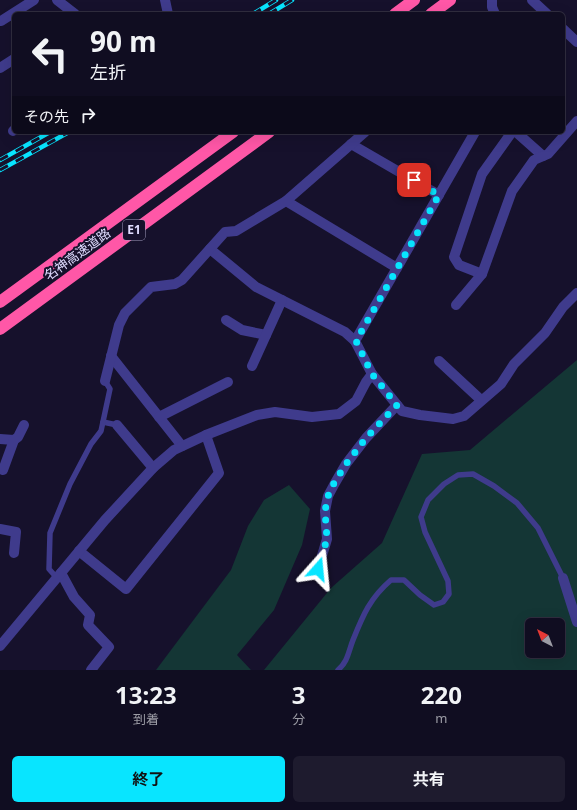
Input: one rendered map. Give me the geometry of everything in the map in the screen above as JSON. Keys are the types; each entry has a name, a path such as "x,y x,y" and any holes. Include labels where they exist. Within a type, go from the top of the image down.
{"highway":[{"path":"398,12 414,0"},
{"path":"434,12 450,0"},
{"name":"名神高速道路","path":"0,302 230,134"},
{"name":"名神高速道路","path":"0,329 266,134"}],"street":[{"path":"15,12 34,0"},
{"path":"57,0 72,12"},
{"path":"165,0 168,12"},
{"path":"492,0 492,7 494,12"},
{"path":"532,0 545,12"},
{"path":"1,21 12,14"},
{"path":"565,31 577,42"},
{"path":"0,68 12,60"},
{"path":"456,305 482,274 512,191 534,160 548,154 577,121"},
{"path":"106,381 119,325 125,313 151,288 175,284 182,280 225,232 236,230 286,201 363,134"},
{"path":"356,341 474,134"},
{"path":"482,274 459,265 454,258 482,174 511,134"},
{"path":"518,134 543,156"},
{"path":"351,144 439,195"},
{"path":"286,201 397,268"},
{"path":"210,249 256,287 345,332 356,341 372,374 402,411 453,419 464,416 501,384 514,364 545,333 563,307 577,293"},
{"path":"252,366 282,300"},
{"path":"226,320 242,330 266,335"},
{"path":"112,356 182,446"},
{"path":"440,361 482,400"},
{"path":"0,646 105,520 153,468 174,450 206,435 257,415 275,412 312,417 339,414 356,401 372,374"},
{"path":"160,417 228,382"},
{"path":"318,569 327,539 325,511 328,496 342,470 366,438 397,405"},
{"path":"3,470 14,440 18,437 24,425"},
{"path":"116,425 153,468"},
{"path":"79,551 126,589 219,473 206,435"},
{"path":"0,439 14,440"},
{"path":"0,529 16,532 14,554"},
{"path":"59,575 74,597 90,615 88,625 109,647 91,670"},
{"path":"563,578 577,622"}],"lane":[{"path":"59,575 49,569 50,533 70,484 91,444 101,431 110,389 106,381"},
{"path":"102,422 116,425"},
{"path":"338,670 345,664 354,639 372,600 379,590 391,580 404,580 420,596 434,605 443,602 449,594 448,582 425,532 420,517 428,500 444,484 458,475 474,474 494,486 517,503 538,528 563,578"}],"green space":[{"path":"577,360 577,670 264,670 331,588 382,543 422,454 470,450"},
{"path":"289,485 310,509 302,545 274,610 237,655 251,670 156,670 231,570 248,526 264,500"}],"railway":[{"path":"256,12 276,0"},
{"path":"272,12 292,0"},
{"path":"0,160 46,134"},
{"path":"0,170 65,134"}],"route":[{"path":"318,569 327,539 325,511 328,496 334,483 346,464 366,438 397,405 372,374 356,341 439,195 414,180"}]}
